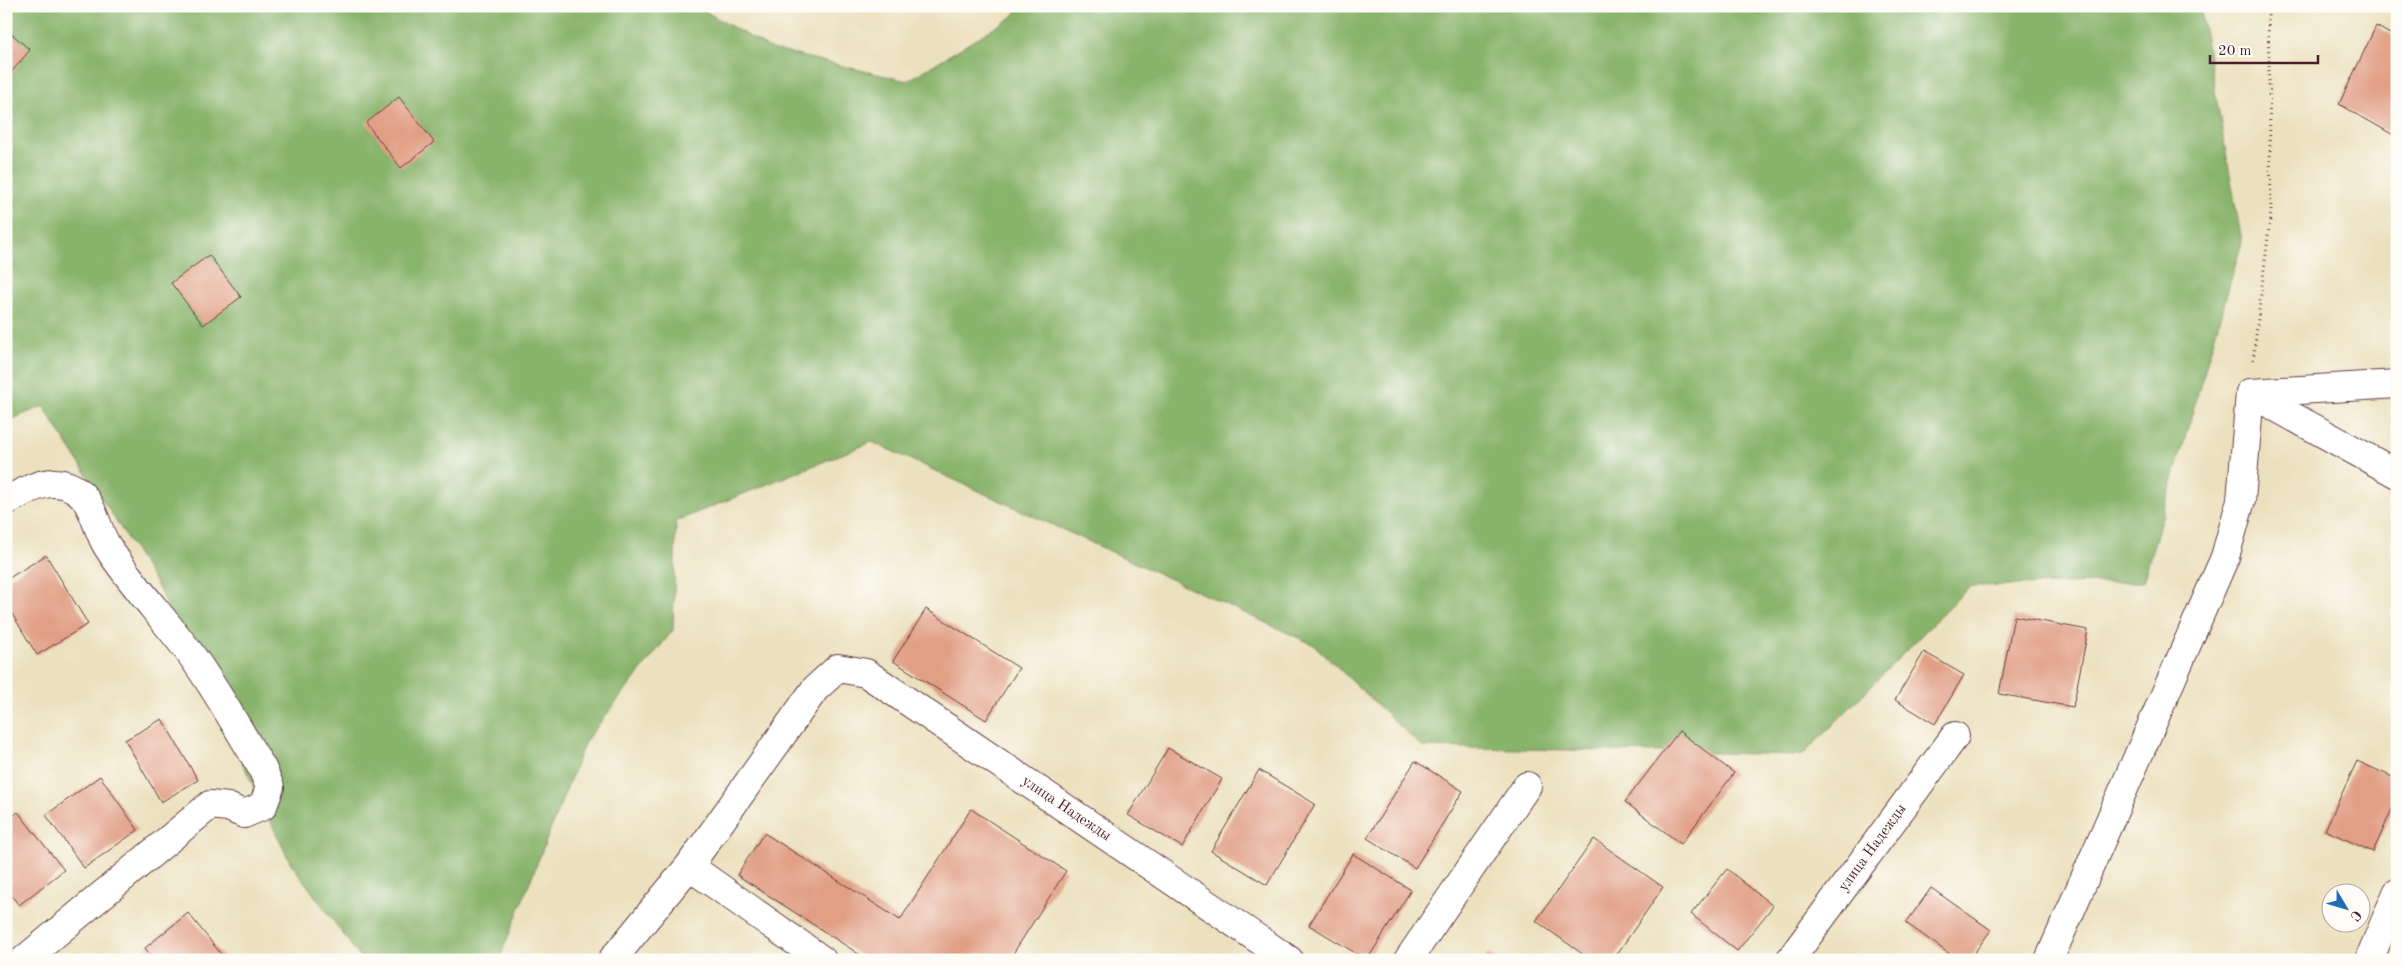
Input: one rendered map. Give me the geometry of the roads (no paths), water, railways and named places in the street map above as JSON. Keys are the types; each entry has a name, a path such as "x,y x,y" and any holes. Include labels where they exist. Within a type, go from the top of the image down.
{"street":[{"path":"2250,393 2397,384"},
{"path":"2250,393 2397,474"},
{"path":"2049,960 2225,557 2241,500 2250,393"},
{"path":"6,501 36,486 56,482 75,488 88,504 105,544 121,567 190,653 262,768 270,787 263,806 244,814 228,807 210,805 24,960"},
{"name":"улица Надежды","path":"689,866 815,689 838,668 866,673 1290,960"},
{"name":"улица Надежды","path":"1790,960 1955,736"},
{"path":"1408,960 1527,786"},
{"path":"612,960 689,866 822,960"},
{"path":"2369,960 2397,893"}]}
